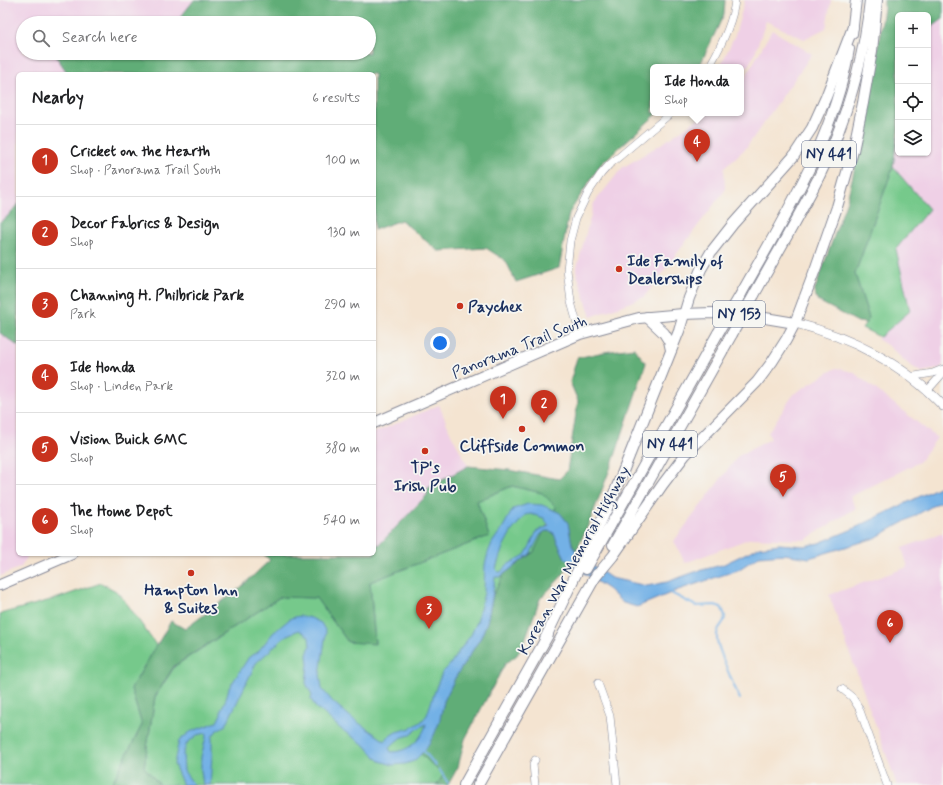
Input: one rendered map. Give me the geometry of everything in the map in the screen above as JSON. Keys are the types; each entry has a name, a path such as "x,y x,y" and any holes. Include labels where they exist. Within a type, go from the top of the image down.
{"main road":[{"name":"Korean War Memorial Highway","path":"464,785 545,639 594,546 787,212 816,154 839,93 848,58 856,0"},
{"name":"Korean War Memorial Highway","path":"478,785 593,580 610,555 816,183 831,152 852,91 861,57 870,0"},
{"path":"610,555 686,455 757,382 783,345 795,323 837,207 853,151 872,51 877,0"},
{"path":"594,546 679,330 683,314 701,269 711,252 733,224 793,157 812,128 826,97 853,27"},
{"name":"Panorama Trail South","path":"376,422 580,334 639,318 712,312 795,323 830,334 880,357 909,376 943,406"},
{"path":"647,317 664,333 669,341 671,350"},
{"path":"0,584 67,556"}],"street":[{"path":"711,64 725,35 735,0"},
{"path":"580,334 571,302 567,270 570,241 576,218 588,194 601,174 667,116"},
{"path":"909,376 933,373 943,369"},
{"path":"927,391 943,373"},
{"path":"598,683 610,716 617,785"},
{"path":"842,689 852,697 859,708 887,785"},
{"path":"535,760 533,764 535,785"}],"shaded area":[{"path":"0,0 194,0 181,16 16,16 16,60 59,60 67,72 16,72 16,206 7,217 0,222"},
{"path":"745,0 831,0 826,28 804,39 766,21 754,56 744,72 744,64 721,64 735,35"},
{"path":"943,19 943,365 939,369 921,372 907,363 890,347 877,339 910,311 895,249 929,209 893,167 895,152 895,156 931,156 931,28"},
{"path":"772,30 812,54 746,148 724,168 725,190 644,297 591,317 576,271 594,203 622,168 666,141 702,116 744,116 744,80"},
{"path":"0,333 16,345 16,556 28,556 21,567 0,576"},
{"path":"836,368 853,372 937,438 919,462 850,497 856,508 805,540 751,538 685,563 674,541 738,456 771,439 768,433 795,393"},
{"path":"439,405 451,434 468,466 428,488 427,495 379,545 376,544 376,432"},
{"path":"943,533 943,785 897,785 829,595 908,567 902,548"}],"green space":[{"path":"194,0 725,0 724,14 700,64 650,64 650,116 655,116 601,164 569,213 559,268 516,282 506,261 486,248 438,251 401,220 376,229 376,72 67,72 59,60 376,60 376,16 181,16"},
{"path":"884,0 943,0 943,19 931,28 931,12 895,12 895,152 893,167 855,274 869,318 866,323 858,322 818,301 814,292 847,200 866,122"},
{"path":"893,167 929,209 896,249 910,311 880,337 862,328 869,318 855,274"},
{"path":"16,206 16,345 0,333 0,222 7,217"},
{"path":"634,348 646,363 615,456 590,521 576,551 571,540 567,523 560,514 554,511 556,507 542,493 512,486 477,501 489,536 370,582 375,644 348,642 316,598 280,597 174,666 155,697 144,767 160,785 111,785 142,725 131,689 171,621 185,629 240,588 270,560 265,556 376,556 376,544 379,545 427,495 428,488 468,466 509,470 559,479 567,471 578,401 570,382 577,358 604,352"},
{"path":"512,486 542,493 556,507 534,552 509,564 425,750 421,754 444,775 437,785 160,785 144,767 155,697 175,666 280,597 316,598 348,642 375,643 370,582 489,536 477,501"},
{"path":"545,531 553,532 565,558 570,562 563,575 540,599 523,645 517,655 505,664 465,739 458,767 448,785 437,785 443,775 421,754 425,750 439,723 444,701 455,678 481,637 487,622 493,595 504,574 534,552"},
{"path":"101,583 116,591 128,605 156,645 131,689 142,725 111,785 0,785 0,614 58,598"}],"water":[{"path":"943,485 943,501 875,538 809,558 784,554 759,556 738,570 678,590 637,607 623,603 608,589 573,566 565,558 553,532 545,531 540,535 530,554 500,577 495,577 487,622 481,637 455,678 444,701 439,723 434,735 425,750 414,761 405,764 393,765 380,761 366,746 341,729 316,708 311,699 312,696 306,683 308,664 307,655 310,646 309,637 299,630 287,635 256,663 226,725 217,730 212,737 210,785 203,785 201,770 201,757 207,733 197,735 187,743 183,754 184,771 194,785 183,785 174,764 179,741 190,732 217,722 229,688 249,657 257,653 273,633 291,618 300,616 311,618 321,623 326,632 320,674 322,689 333,702 353,719 385,741 396,732 411,728 421,722 427,715 442,673 449,666 471,635 477,622 484,593 485,565 488,553 492,543 513,509 528,504 542,505 560,513 568,523 572,545 578,555 611,578 647,586 667,582 698,571 722,565 759,547 779,544 804,546 819,543 853,529","holes":["531,514 544,518 549,526 537,531 525,555 507,565 501,572 498,572 496,568 503,547 511,532 525,515","426,724 418,740 403,750 391,752 389,748 400,738 410,735"]}],"waterway":[{"path":"670,591 671,593 696,606 715,605 721,607 725,617 718,629 718,643 740,699"},
{"path":"423,750 436,766"},
{"path":"439,769 448,783"}],"place":[{"name":"Ide Honda","path":"697,162"},
{"name":"Ide Family of Dealerships","path":"619,269"},
{"name":"Paychex","path":"460,306"},
{"name":"Cricket on the Hearth","path":"503,419"},
{"name":"Decor Fabrics & Design","path":"544,423"},
{"name":"Cliffside Common","path":"522,429"},
{"name":"TP's Irish Pub","path":"425,451"},
{"name":"Vision Buick GMC","path":"783,497"},
{"name":"Hampton Inn & Suites","path":"191,573"},
{"name":"Channing H. Philbrick Park","path":"429,629"},
{"name":"The Home Depot","path":"890,643"}]}
